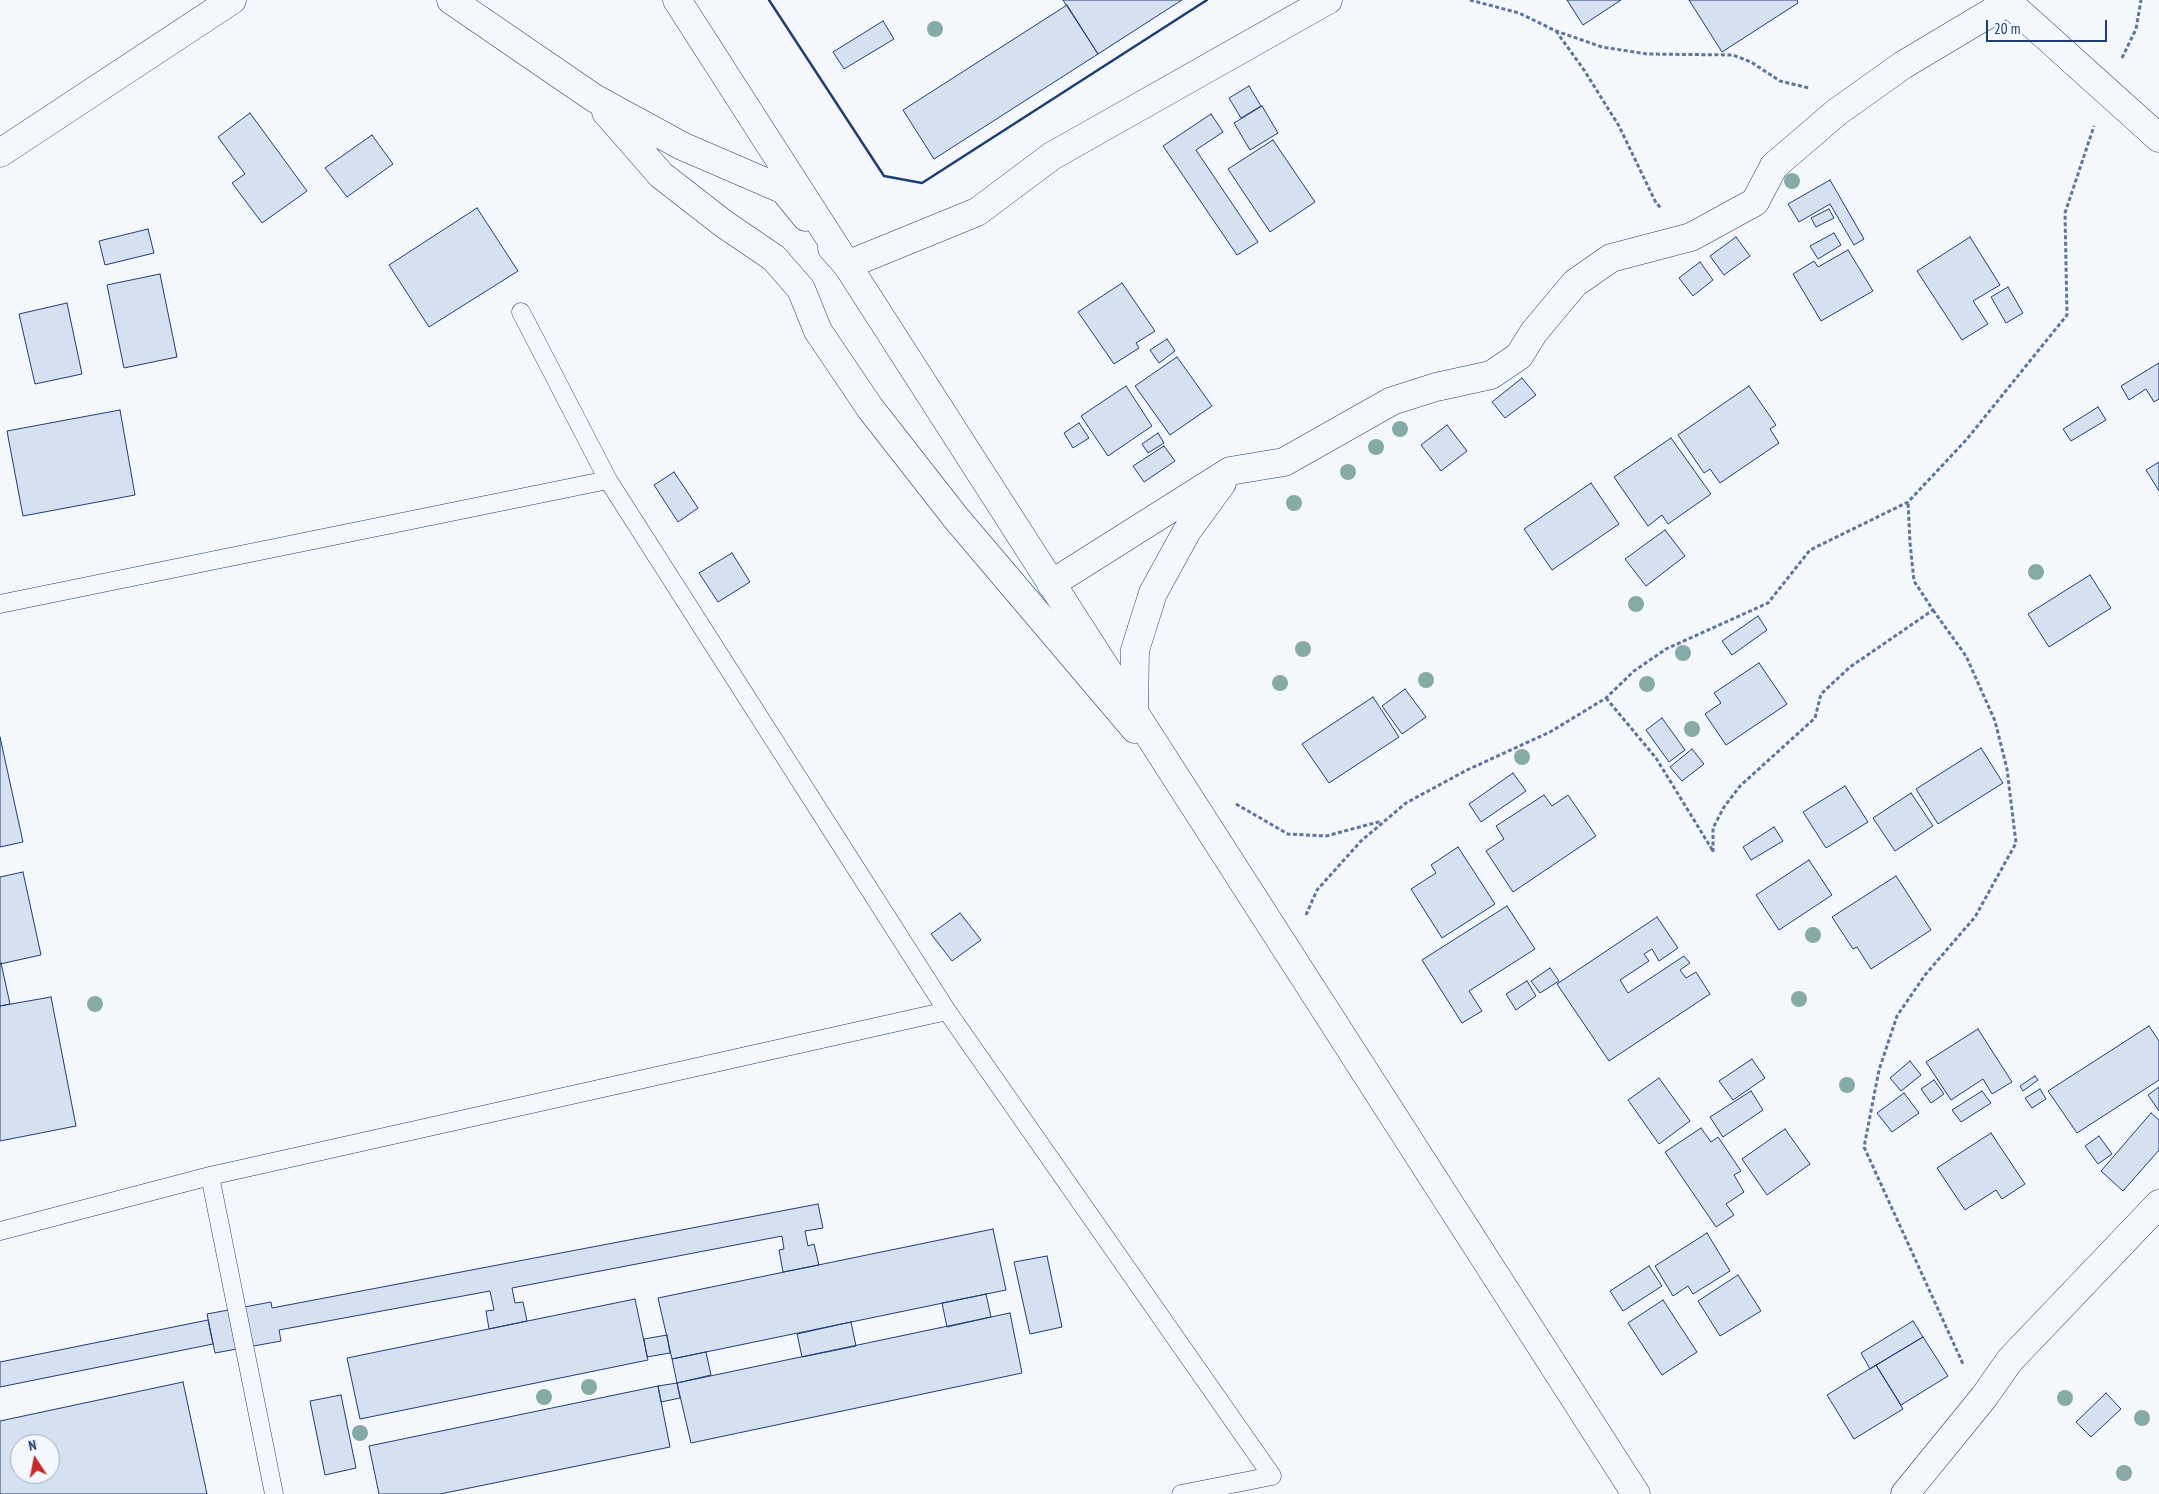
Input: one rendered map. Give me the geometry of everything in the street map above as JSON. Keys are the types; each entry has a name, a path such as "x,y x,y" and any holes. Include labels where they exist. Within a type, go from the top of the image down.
{"street":[{"path":"0,153 232,0"},
{"path":"451,0 594,98 682,146 784,190 847,265"},
{"path":"676,0 1636,1494"},
{"path":"847,265 977,212 1052,156 1328,0"},
{"path":"1051,584 1230,471 1284,462 1392,401 1436,387 1491,375 1520,356 1534,332 1575,284 1611,258 1691,237 1755,202 1774,166 1836,112 1903,65 2010,1 2159,138"},
{"path":"594,98 661,175 724,224 774,258 801,289 818,331 870,408 956,518 1132,727 1162,757"},
{"path":"1134,713 1135,650 1153,593 1187,531 1230,471"},
{"path":"1905,1494 1984,1397 2010,1360 2159,1204"}],"lane":[{"path":"521,312 608,480 947,1011 1272,1476 1181,1494"},
{"path":"0,604 608,480"},
{"path":"0,1231 210,1176 947,1011"},
{"path":"210,1176 274,1494"}],"path":[{"path":"1470,0 1519,13 1556,31 1602,47 1647,54 1733,55 1751,62 1780,80 1808,88 1816,86"},
{"path":"1305,916 1317,890 1361,840 1406,803 1467,770 1550,732 1606,698 1634,671 1666,648 1768,603 1810,550 1908,502 1966,439 2067,315 2065,213 2106,91 2136,29 2141,0"},
{"path":"1556,31 1584,70 1619,126 1656,203 1691,237"},
{"path":"1908,502 1914,581 1966,656 1995,721 2007,769 2016,843 1975,917 1925,975 1897,1016 1879,1070 1864,1147 1959,1356 1984,1397"},
{"path":"1606,698 1656,758 1713,852 1714,828 1724,807 1740,786 1815,718 1821,694 1850,667 1933,610"},
{"path":"1234,803 1288,834 1326,836 1385,820"}],"building":[{"path":"1063,0 1182,0 1098,54"},
{"path":"1567,0 1621,0 1583,25"},
{"path":"1689,0 1797,0 1798,3 1722,52"},
{"path":"1067,5 1098,54 934,159 903,110"},
{"path":"883,21 894,39 844,69 833,52"},
{"path":"1249,86 1261,106 1241,118 1229,98"},
{"path":"1262,106 1278,133 1250,150 1234,123"},
{"path":"250,113 307,191 262,223 232,183 245,174 218,137"},
{"path":"1211,114 1223,132 1196,150 1258,242 1237,255 1163,146"},
{"path":"372,135 393,164 347,197 325,168"},
{"path":"1273,140 1315,202 1270,232 1228,169"},
{"path":"1830,180 1864,239 1854,245 1830,204 1799,222 1788,204"},
{"path":"477,208 518,271 429,327 389,265"},
{"path":"1829,209 1834,218 1816,227 1811,218"},
{"path":"148,229 154,253 105,265 99,241"},
{"path":"1834,233 1841,245 1818,259 1810,246"},
{"path":"1736,237 1750,256 1724,275 1710,256"},
{"path":"1970,237 2000,285 1973,301 1988,324 1962,340 1917,271"},
{"path":"1848,250 1873,291 1821,321 1793,274 1814,261 1818,267"},
{"path":"1700,262 1713,280 1693,296 1679,278"},
{"path":"160,274 177,357 124,368 107,285"},
{"path":"1122,283 1155,331 1136,343 1139,348 1114,364 1078,312"},
{"path":"2008,287 2023,313 2006,323 1991,297"},
{"path":"67,303 82,374 35,384 19,314"},
{"path":"1167,339 1175,351 1159,363 1150,350"},
{"path":"1177,357 1212,406 1170,435 1135,386"},
{"path":"2159,363 2159,399 2154,402 2146,389 2129,400 2121,386"},
{"path":"1522,378 1536,395 1505,418 1492,402"},
{"path":"1126,386 1152,426 1108,456 1081,416"},
{"path":"1749,386 1776,425 1770,429 1779,443 1720,483 1710,469 1704,473 1678,435"},
{"path":"2098,407 2106,420 2071,441 2063,429"},
{"path":"120,410 135,495 23,516 7,431"},
{"path":"1079,423 1089,438 1073,448 1064,433"},
{"path":"1447,425 1467,451 1441,471 1421,445"},
{"path":"1158,433 1164,443 1148,453 1142,444"},
{"path":"1671,438 1711,494 1668,524 1662,515 1648,526 1614,477"},
{"path":"1164,446 1175,461 1144,482 1133,466"},
{"path":"2159,462 2159,491 2146,470"},
{"path":"674,472 698,508 678,522 654,485"},
{"path":"1591,483 1619,524 1552,570 1524,529"},
{"path":"1665,530 1685,556 1646,586 1625,559"},
{"path":"732,553 750,582 718,602 699,573"},
{"path":"2090,575 2111,608 2049,647 2028,614"},
{"path":"1758,616 1767,630 1732,655 1722,641"},
{"path":"1759,663 1787,704 1726,745 1705,714 1721,703 1714,693"},
{"path":"1405,689 1426,717 1402,734 1382,706"},
{"path":"1373,697 1399,737 1329,783 1302,744"},
{"path":"1662,718 1685,750 1669,762 1646,730"},
{"path":"0,737 23,842 0,847"},
{"path":"1981,748 2003,783 1938,824 1916,789"},
{"path":"1692,749 1704,764 1682,781 1670,767"},
{"path":"1513,773 1526,791 1481,822 1469,804"},
{"path":"1845,786 1868,822 1826,848 1803,812"},
{"path":"1911,793 1933,826 1895,851 1873,818"},
{"path":"1544,795 1552,806 1568,795 1596,836 1513,892 1486,851 1504,839 1496,826"},
{"path":"1774,827 1783,841 1751,860 1743,847"},
{"path":"1458,847 1495,904 1442,938 1411,889 1436,873 1431,865"},
{"path":"1809,860 1832,895 1779,930 1756,895"},
{"path":"23,872 41,955 0,964 0,877"},
{"path":"1896,876 1931,930 1871,969 1857,947 1853,949 1832,917"},
{"path":"1507,906 1535,949 1469,991 1482,1011 1462,1023 1422,960"},
{"path":"960,913 981,940 952,961 931,934"},
{"path":"1657,917 1678,948 1659,961 1652,949 1644,954 1649,961 1620,980 1628,993 1684,956 1690,963 1680,970 1686,978 1696,972 1710,994 1609,1061 1557,984"},
{"path":"0,964 10,1004 0,1006"},
{"path":"1550,968 1559,981 1540,993 1531,981"},
{"path":"1527,981 1536,996 1516,1010 1506,994"},
{"path":"51,997 76,1126 0,1141 0,1006"},
{"path":"2149,1026 2159,1041 2159,1080 2077,1133 2048,1091"},
{"path":"1978,1029 2012,1082 1992,1094 1983,1079 1951,1100 1926,1062"},
{"path":"1752,1059 1765,1078 1733,1100 1719,1081"},
{"path":"1910,1061 1921,1075 1901,1091 1890,1078"},
{"path":"2035,1076 2038,1080 2023,1091 2020,1086"},
{"path":"1659,1078 1690,1121 1659,1144 1628,1100"},
{"path":"1934,1080 1944,1094 1931,1103 1921,1089"},
{"path":"2159,1087 2159,1111 2148,1095"},
{"path":"2040,1089 2046,1099 2032,1108 2025,1098"},
{"path":"1751,1091 1763,1110 1723,1137 1710,1117"},
{"path":"1982,1091 1991,1103 1961,1122 1952,1110"},
{"path":"1904,1093 1919,1113 1892,1132 1877,1113"},
{"path":"2151,1113 2159,1120 2159,1150 2123,1191 2101,1171"},
{"path":"1701,1128 1711,1142 1718,1137 1741,1171 1734,1175 1744,1192 1726,1204 1734,1215 1716,1227 1665,1152"},
{"path":"1785,1129 1810,1164 1767,1195 1742,1159"},
{"path":"1991,1133 2025,1184 2002,1199 1996,1190 1965,1210 1937,1168"},
{"path":"2099,1136 2112,1154 2098,1164 2085,1146"},
{"path":"818,1204 823,1228 805,1231 808,1246 814,1244 819,1265 783,1272 779,1250 784,1249 782,1236 512,1288 515,1303 523,1302 527,1321 489,1329 486,1311 494,1310 490,1291 279,1330 281,1341 215,1353 207,1314 271,1302 272,1308"},
{"path":"993,1229 1006,1290 672,1359 658,1298"},
{"path":"1707,1233 1730,1271 1693,1294 1688,1286 1673,1296 1655,1266"},
{"path":"1047,1256 1062,1327 1030,1334 1014,1262"},
{"path":"1649,1266 1662,1286 1623,1311 1610,1291"},
{"path":"1738,1275 1761,1311 1720,1336 1698,1301"},
{"path":"986,1294 991,1317 947,1327 942,1303"},
{"path":"635,1299 648,1360 360,1419 347,1358"},
{"path":"1663,1300 1697,1352 1662,1375 1628,1323"},
{"path":"1010,1313 1022,1373 691,1443 677,1383"},
{"path":"208,1320 213,1344 0,1387 0,1362"},
{"path":"1913,1321 1923,1337 1870,1369 1861,1353"},
{"path":"851,1322 856,1346 802,1357 797,1334"},
{"path":"667,1335 670,1353 647,1357 644,1339"},
{"path":"1923,1337 1948,1376 1901,1405 1876,1365"},
{"path":"706,1352 711,1375 677,1383 672,1359"},
{"path":"1876,1365 1903,1409 1854,1439 1827,1395"},
{"path":"183,1382 207,1494 0,1494 0,1421"},
{"path":"677,1383 680,1398 661,1402 658,1386"},
{"path":"658,1386 670,1447 440,1494 379,1494 369,1446"},
{"path":"2106,1393 2121,1409 2091,1437 2076,1422"},
{"path":"341,1395 356,1468 325,1475 310,1401"}],"wall":[{"path":"769,0 884,176 922,183 1207,0"}]}
